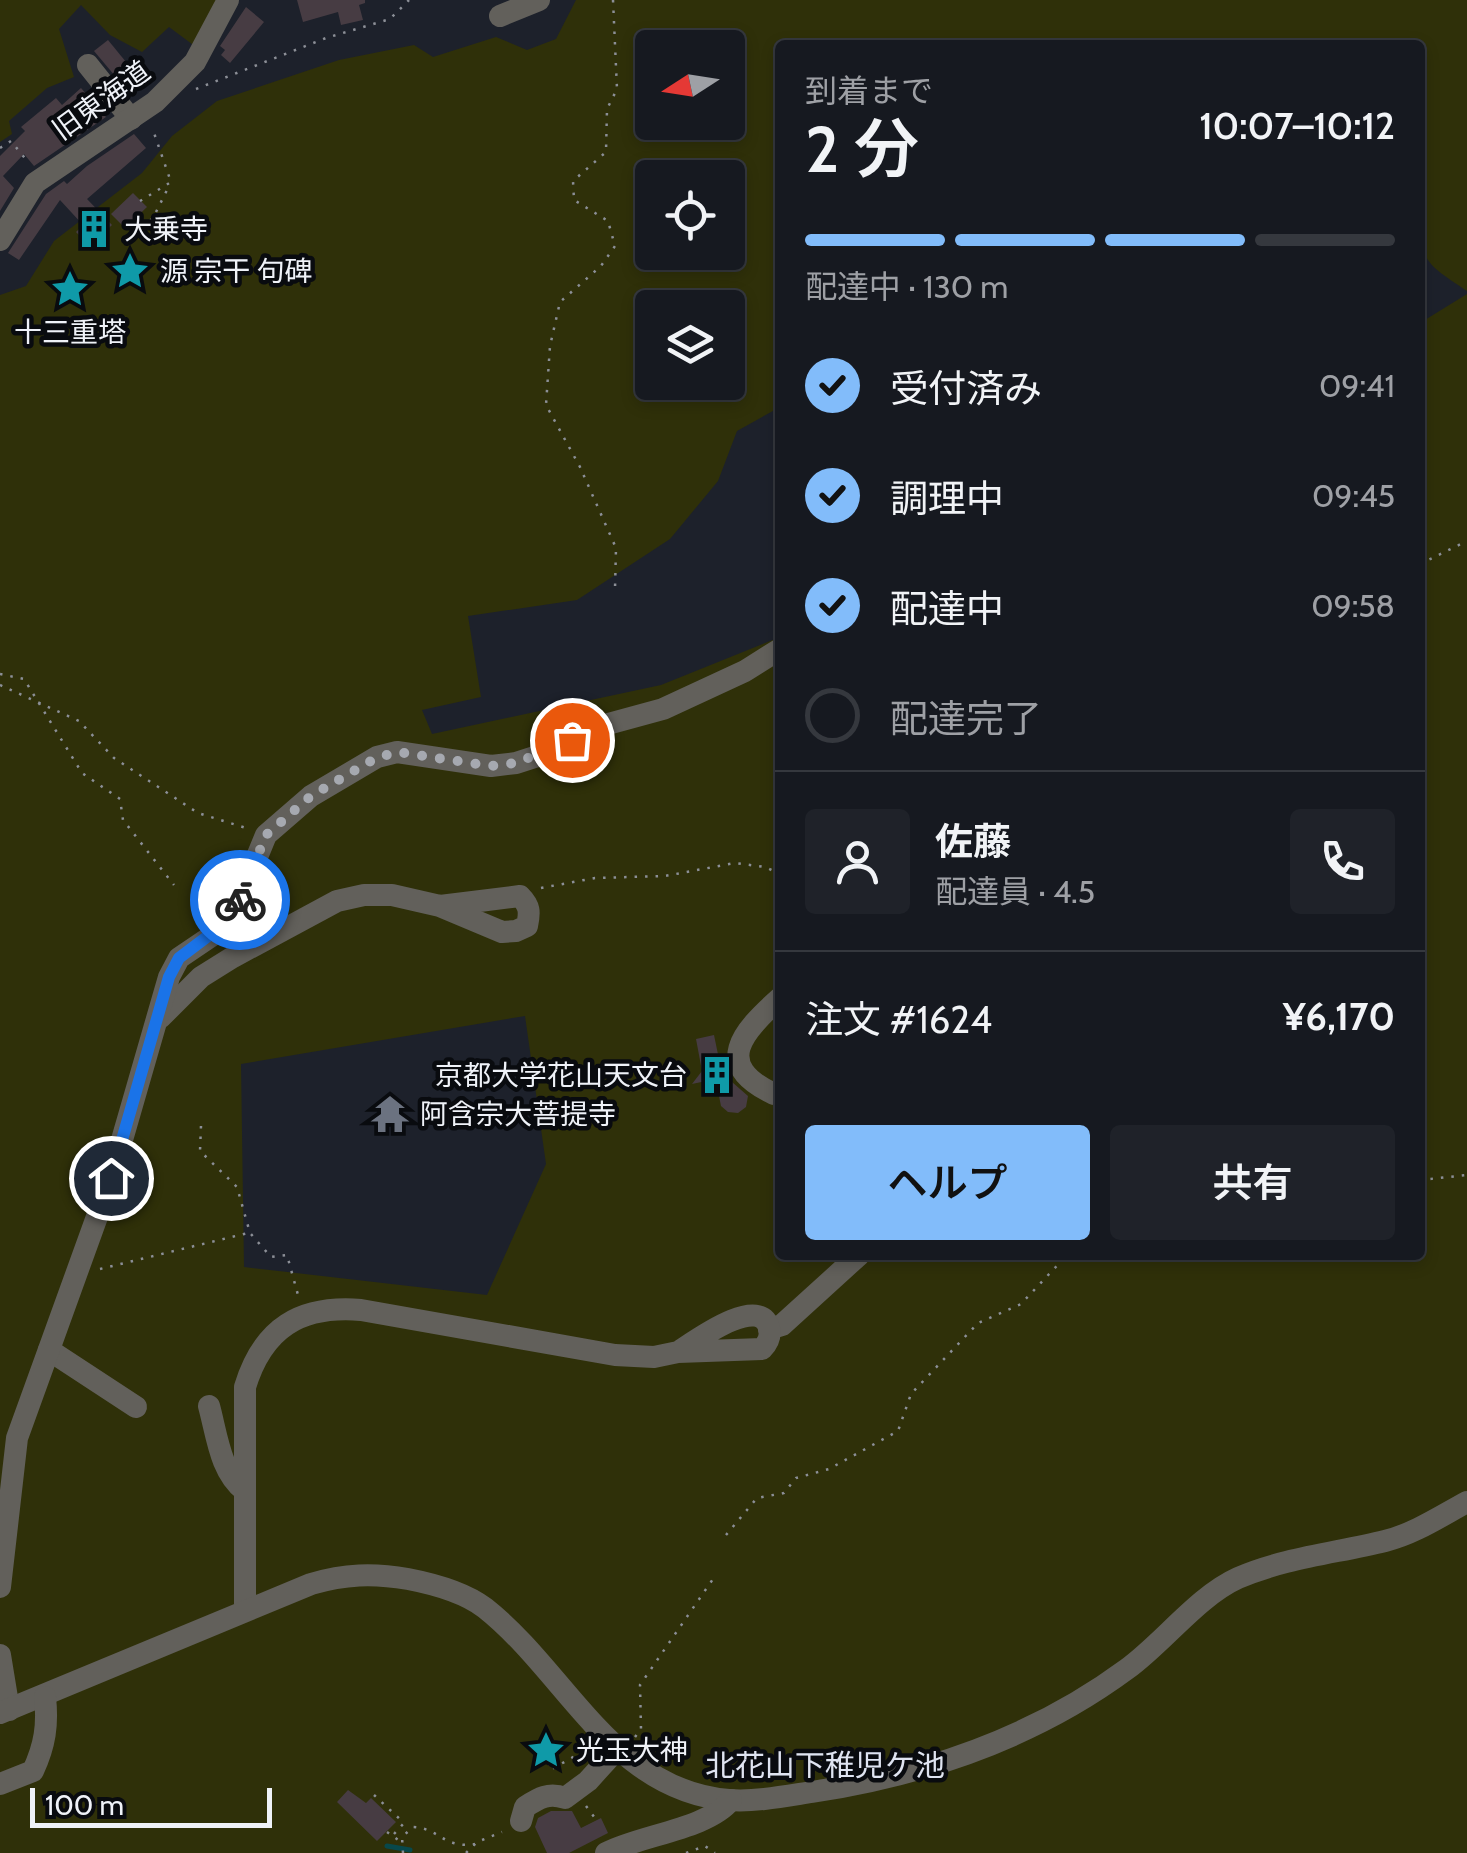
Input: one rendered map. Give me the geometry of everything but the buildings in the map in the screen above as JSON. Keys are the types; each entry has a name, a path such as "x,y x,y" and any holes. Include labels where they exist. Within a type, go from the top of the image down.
{"street":[{"name":"旧東海道","path":"0,240 35,183 136,115 196,62 228,0"},
{"path":"500,16 539,0"},
{"path":"88,65 136,115"},
{"path":"0,1587 17,1438 111,1178 169,977 179,958 212,935 236,908 266,835 311,796 376,758 397,752 491,766 516,763 597,727 662,708 775,652"},
{"path":"158,1019 201,977 337,901 364,895 392,895 440,906 502,932 527,926 530,914 528,904 520,896 440,906"},
{"path":"500,897 492,911 502,932"},
{"path":"774,1094 753,1084 741,1071 738,1054 743,1038 775,1003"},
{"path":"245,1609 246,1387 254,1358 288,1322 340,1308 361,1310 615,1355 654,1358 678,1352 724,1324 751,1314 761,1316 769,1329 782,1326 854,1260"},
{"path":"49,1350 136,1407"},
{"path":"208,1406 232,1481 245,1490"},
{"path":"0,1656 4,1711 245,1609 342,1574 382,1575 427,1583 483,1606 641,1770 696,1794 731,1800 850,1786 920,1769 1001,1740 1047,1720 1116,1677 1236,1579 1310,1556 1389,1540 1467,1502"},
{"path":"0,1784 34,1771 45,1745 45,1696"},
{"path":"514,1825 525,1807 537,1799 552,1795 565,1798 579,1789 617,1749"},
{"path":"606,1853 631,1840 721,1812 731,1800"}],"path":[{"path":"196,89 326,38 390,18 410,0"},
{"path":"613,0 617,88 607,109 606,152 572,180 574,200 608,221 615,246 601,266 560,302 550,346 546,405 580,467 616,548 615,589"},
{"path":"135,235 153,218 171,182 152,127 136,115"},
{"path":"0,148 11,141 42,179"},
{"path":"140,201 171,182"},
{"path":"1425,562 1467,542"},
{"path":"0,674 24,680 82,773 120,800 122,820 174,885"},
{"path":"0,685 79,721 114,758 198,813 266,835"},
{"path":"530,891 580,880 665,876 736,863 775,872"},
{"path":"200,1126 200,1151 236,1187 250,1232 272,1257 287,1255 304,1316"},
{"path":"1425,1179 1467,1175"},
{"path":"76,1275 250,1232"},
{"path":"726,1535 757,1498 784,1493 796,1478 829,1469 898,1431 912,1394 978,1323 1021,1304 1063,1260"},
{"path":"640,1719 640,1684 713,1579"},
{"path":"547,1742 550,1770 580,1756"},
{"path":"374,1795 409,1824 450,1844 475,1844"},
{"path":"386,1832 394,1834 409,1824"},
{"path":"402,1849 409,1824"},
{"path":"466,1853 475,1844 514,1825"},
{"path":"394,1834 402,1849"},
{"path":"686,1853 704,1846 715,1853"}],"shaded area":[{"path":"0,0 222,0 196,47 169,27 142,52 110,35 81,5 59,29 74,77 47,88 9,121 12,134 0,142"},
{"path":"576,0 1467,0 1467,291 1432,265 1425,254 1425,40 775,40 775,410 737,431 718,481 670,539 577,600 468,616 481,697 422,710 432,734 661,685 775,639 775,1260 1425,1260 1425,320 1467,294 1467,1853 0,1853 0,295 26,286 54,241 142,173 172,136 217,101 339,60 414,45 433,57 496,37 527,50 556,39","holes":["525,1016 546,1164 487,1295 244,1267 241,1064"]}],"waterway":[{"path":"387,1846 410,1850"}],"way so far":[{"path":"240,900 266,835 278,822 311,796 376,758 397,752 491,766 516,763 572,740"}],"place":[{"name":"大乗寺","path":"94,229"},
{"name":"源 宗干 句碑","path":"130,271"},
{"name":"十三重塔","path":"70,289"},
{"name":"京都大学花山天文台","path":"717,1075"},
{"name":"阿含宗大菩提寺","path":"390,1114"},
{"name":"光玉大神","path":"546,1750"}],"district":[{"name":"北花山下稚児ケ池","path":"825,1766"}],"route":[{"path":"111,1178 169,977 179,958 224,924 240,900"}]}
